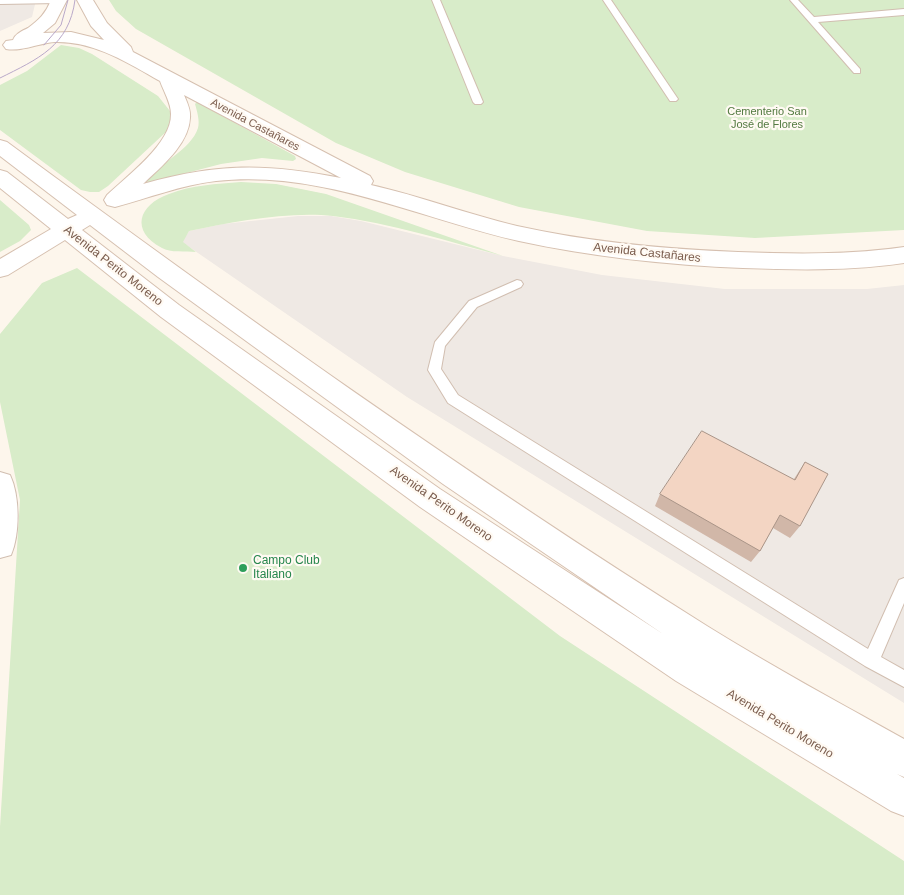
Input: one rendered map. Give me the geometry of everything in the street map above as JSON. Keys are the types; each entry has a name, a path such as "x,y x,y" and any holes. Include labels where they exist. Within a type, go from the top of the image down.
{"main road":[{"path":"6,47 48,22 55,11 57,0"},
{"path":"85,0 100,26 128,54"},
{"path":"6,47 42,38 64,37 95,42 128,54"},
{"name":"Avenida Castañares","path":"128,54 168,79 396,198"},
{"path":"0,269 103,207 156,158 172,140 180,128 181,115 168,79"},
{"path":"0,146 103,207 166,271 454,476 697,638 904,759"},
{"name":"Avenida Castañares","path":"103,207 200,176 238,172 262,172 293,176 396,198 484,225 556,241 628,253 704,259 781,261 841,261 904,255"},
{"name":"Avenida Perito Moreno","path":"0,177 170,311 438,503 688,669 904,798"},
{"path":"0,484 2,522 0,545"}],"lane":[{"path":"0,2 57,0"},
{"path":"436,0 478,102"},
{"path":"607,0 673,99"},
{"path":"794,0 857,70"},
{"path":"813,20 904,12"},
{"path":"518,284 473,304 438,345 434,370 453,399 904,679"},
{"path":"871,660 904,585"}],"shaded area":[{"path":"0,0 36,0 32,17 0,31"},
{"path":"298,216 331,216 361,221 503,256 602,275 725,289 867,289 904,285 904,703 407,397 182,242 189,231 223,224"}],"green space":[{"name":"Cementerio San José de Flores","path":"109,0 904,0 904,230 755,238 647,231 519,207 405,172 336,143 136,29 116,11"},
{"path":"61,45 79,48 92,54 158,96 170,111 171,121 167,131 108,186 99,192 81,190 0,130 0,85 27,71"},
{"path":"197,102 295,156 296,159 293,161 262,158 221,164 148,183 144,182 157,169 182,150 194,136 199,125 195,104"},
{"path":"241,182 276,184 326,194 503,256 397,228 333,216 279,216 189,231 183,242 196,252 165,250 145,234 142,219 145,211 158,199 195,187"},
{"path":"0,200 29,225 31,230 20,241 0,252"},
{"name":"Campo Club Italiano","path":"77,268 560,636 904,861 904,895 0,895 0,827 20,500 0,402 0,334 42,283"}],"building":[{"path":"702,431 795,480 805,462 828,474 800,526 780,515 760,551 660,494"}],"tram line":[{"path":"44,45 61,25 68,0"},
{"path":"0,78 39,57 59,40 72,16 75,0"}],"place":[{"name":"Campo Club Italiano","path":"243,568"}]}
